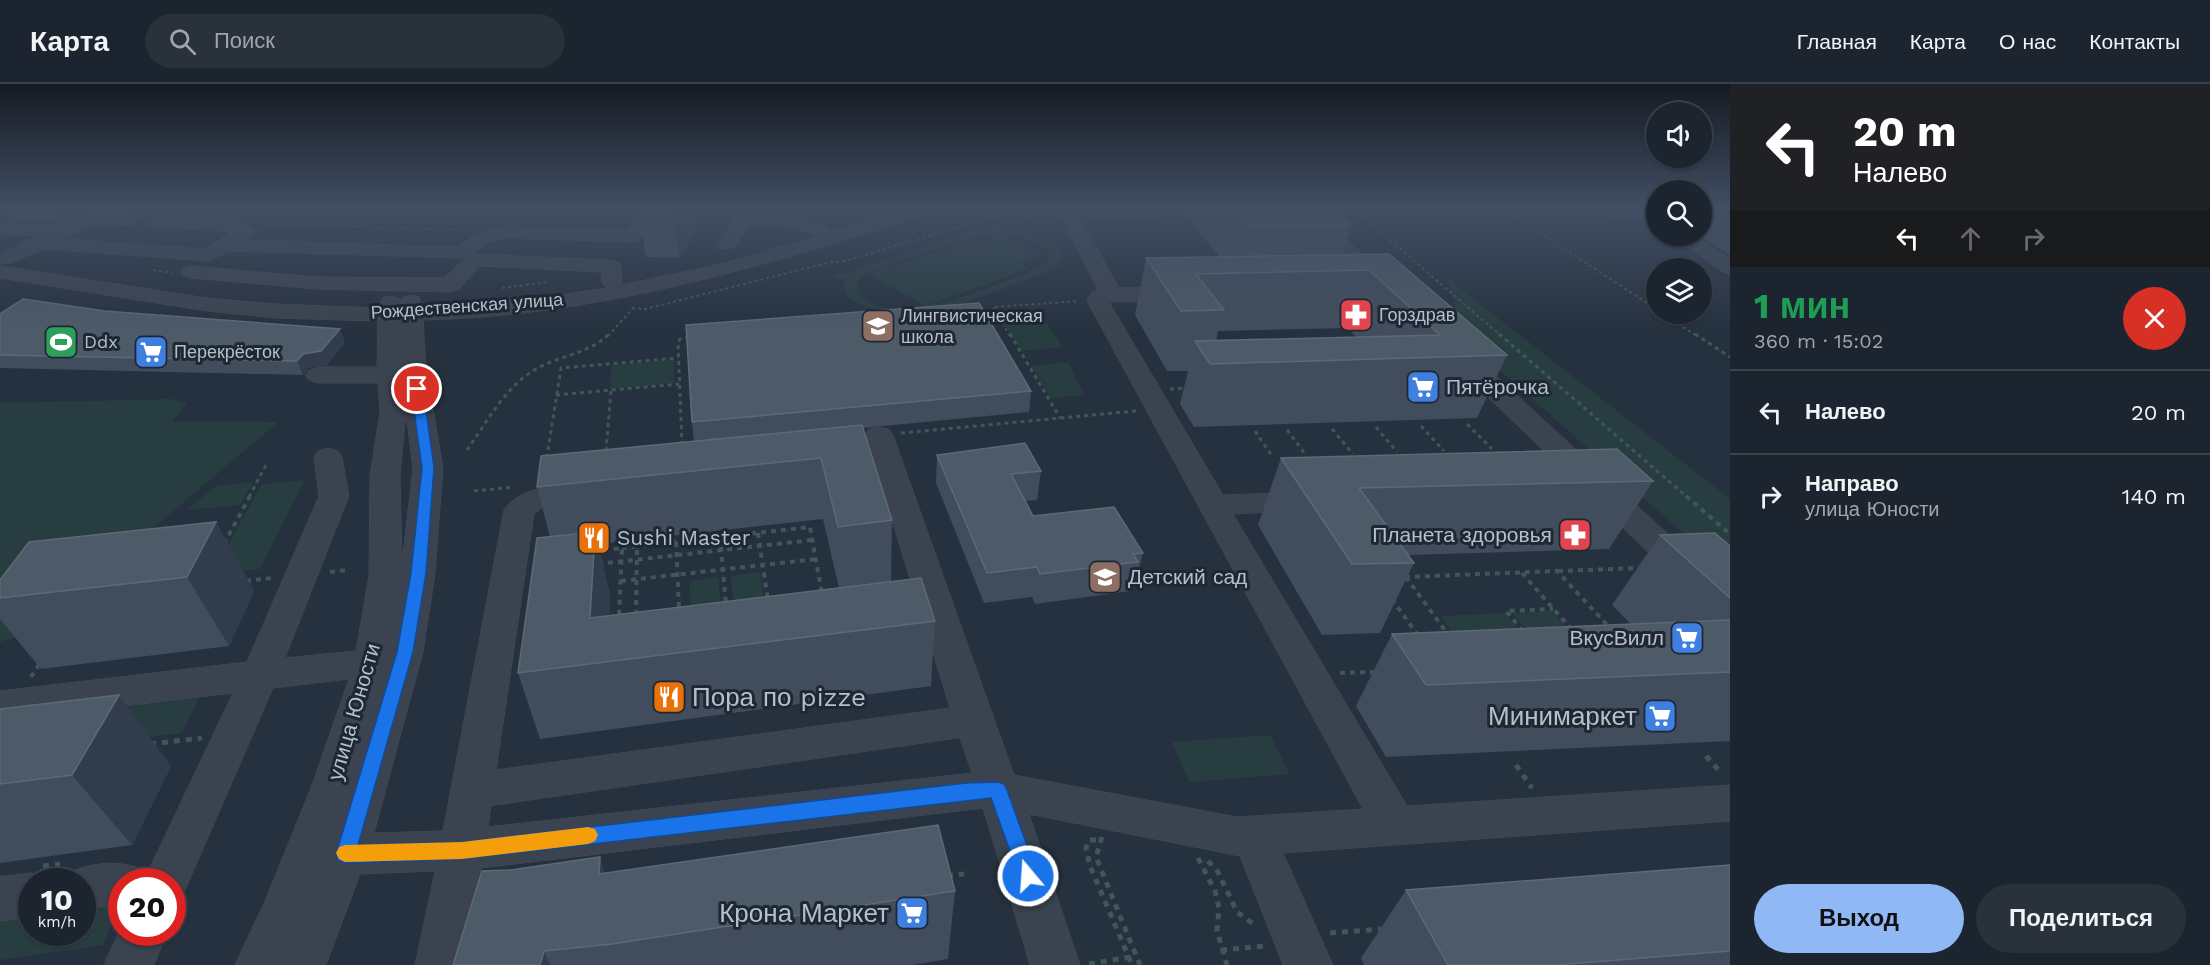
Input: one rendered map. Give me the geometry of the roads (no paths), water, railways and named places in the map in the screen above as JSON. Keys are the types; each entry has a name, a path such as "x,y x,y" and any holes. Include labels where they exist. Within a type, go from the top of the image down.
{"street":[{"path":"1,263 27,250"},
{"path":"218,250 191,272 317,283 450,285 473,250"},
{"path":"222,250 468,257 612,266 613,283"},
{"name":"Рождественская улица","path":"1,263 244,296 400,308 613,283 756,250"},
{"name":"Рождественская улица","path":"1,263 103,288 190,302 276,311 551,302 645,288 736,266 789,250"},
{"path":"1088,250 1112,295"},
{"path":"1346,250 1392,292 1360,290"},
{"path":"1704,250 1730,268"},
{"path":"1707,250 1730,251"},
{"path":"74,303 103,288"},
{"path":"1206,293 1112,295 1100,297 1098,301 1396,827"},
{"name":"улица Юности","path":"260,965 285,909 332,788 373,663 386,576 385,476 393,412 390,375 400,308"},
{"name":"улица Юности","path":"301,965 345,854 405,652 418,573 428,468 413,367 400,308"},
{"path":"1443,340 1730,611"},
{"path":"318,375 390,375"},
{"path":"798,471 883,449 1021,854 1055,965"},
{"path":"162,868 260,675 334,496 328,457"},
{"path":"385,476 397,462 405,459 424,461 428,468"},
{"path":"440,965 462,850 519,510 535,498 607,491"},
{"path":"1560,494 1604,492"},
{"path":"1213,505 1339,501"},
{"path":"12,696 373,663"},
{"path":"472,791 974,720"},
{"path":"345,854 462,850 966,791 998,790 1237,837 1396,827 1729,792"},
{"path":"1254,837 1291,949"},
{"path":"0,899 18,889"},
{"path":"129,965 137,946"}],"place":[{"name":"Горздрав","path":"1356,315"},
{"name":"Лингвистическая школа","path":"878,326"},
{"name":"Ddx","path":"61,342"},
{"name":"Перекрёсток","path":"151,352"},
{"name":"Пятёрочка","path":"1423,387"},
{"name":"Планета здоровья","path":"1575,535"},
{"name":"Sushi Master","path":"594,538"},
{"name":"Детский сад","path":"1105,577"},
{"name":"ВкусВилл","path":"1687,638"},
{"name":"Пора по pizze","path":"669,697"},
{"name":"Минимаркет","path":"1660,716"},
{"name":"Крона Маркет","path":"912,913"}]}
